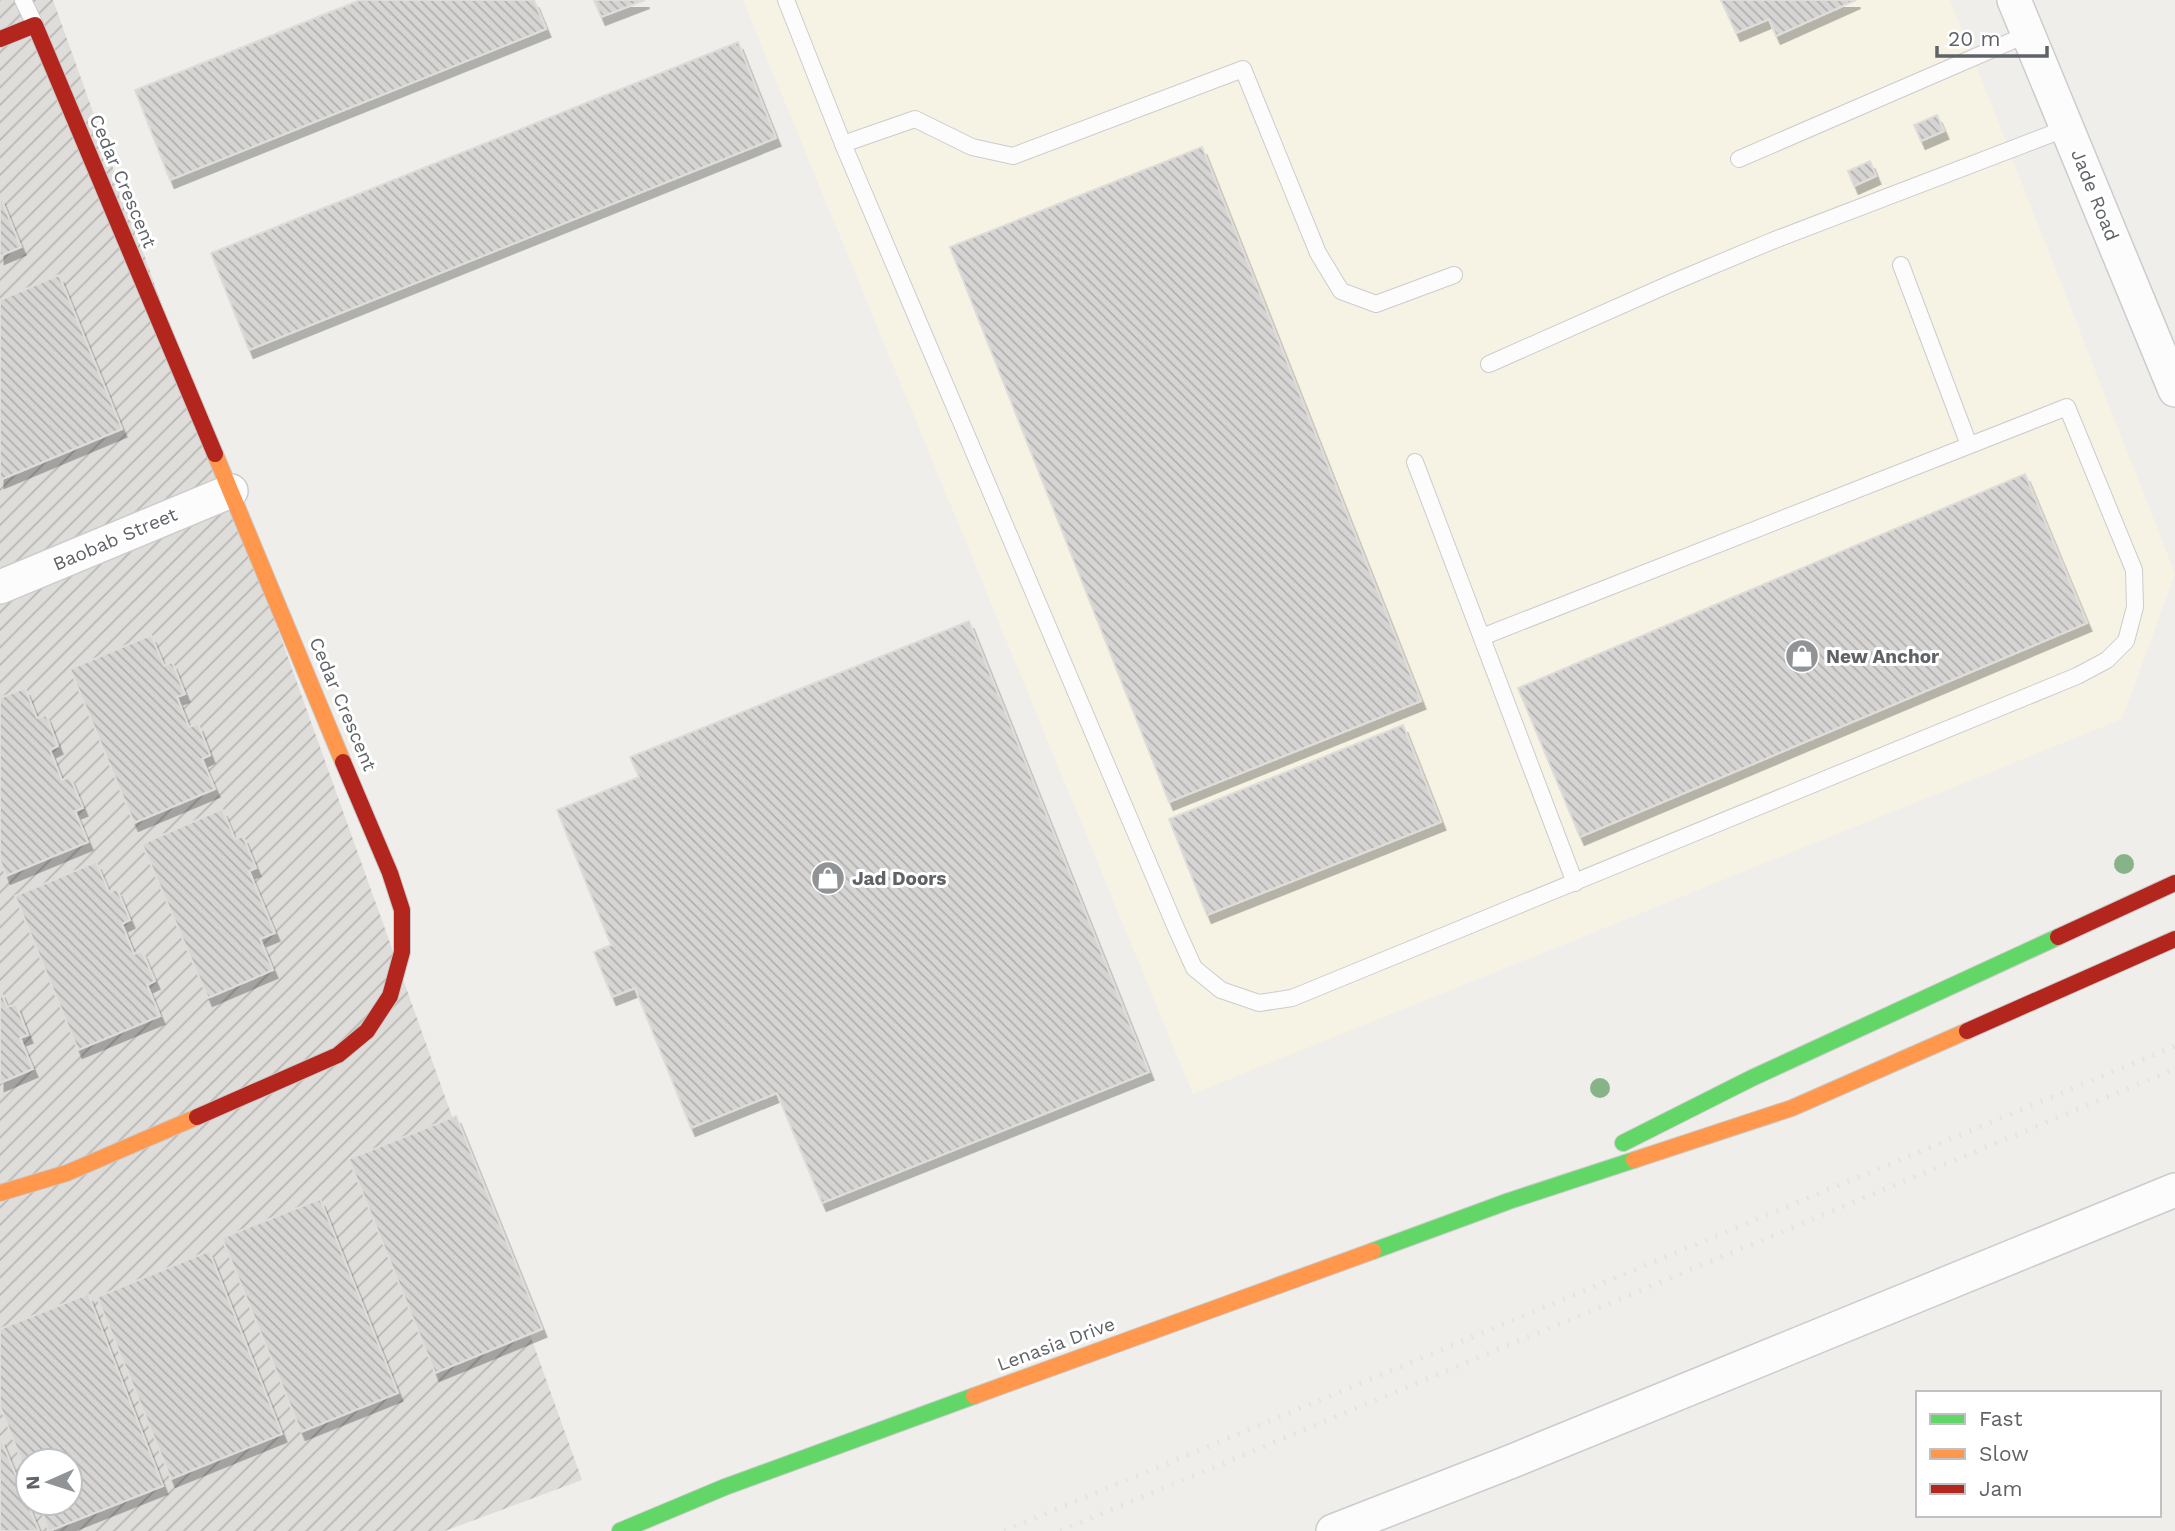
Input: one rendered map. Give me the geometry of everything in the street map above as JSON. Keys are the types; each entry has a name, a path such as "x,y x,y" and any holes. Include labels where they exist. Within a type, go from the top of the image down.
{"main road":[{"path":"0,39 35,25"},
{"name":"Cedar Crescent","path":"0,1192 67,1173 338,1055 367,1031 390,996 402,952 402,911 390,873 35,25"},
{"path":"1509,1201 1752,1078 2175,883"},
{"path":"1509,1201 1792,1108 2175,939"},
{"name":"Lenasia Drive","path":"620,1531 738,1482 1509,1201"}],"street":[{"name":"Jade Road","path":"2014,0 2175,390"},
{"name":"Baobab Street","path":"0,587 230,491"},
{"path":"1333,1531 1510,1462 2175,1190"}],"lane":[{"path":"23,0 35,25"},
{"path":"786,0 843,144 1194,968 1221,990 1259,1003 1292,998 2077,676 2107,660 2126,641 2135,607 2134,570 2067,407 1482,637"},
{"path":"1739,159 2028,33"},
{"path":"843,144 915,119 972,147 1013,156 1243,69 1318,253 1341,291 1376,304 1454,275"},
{"path":"1489,364 1772,241 2067,128"},
{"path":"1901,265 1969,445"},
{"path":"1415,462 1575,883"}],"shaded area":[{"path":"0,0 53,0 582,1480 445,1531 0,1531"},
{"path":"743,0 1950,0 2175,574 2122,719 1193,1094"}],"building":[{"path":"360,0 534,0 546,29 170,180 135,90"},
{"path":"594,0 645,0 601,17"},
{"path":"1721,0 1856,0 1776,36 1769,19 1736,33"},
{"path":"738,42 776,138 249,350 211,253"},
{"path":"1937,115 1944,131 1921,141 1914,125"},
{"path":"1202,147 1421,701 1169,802 950,247"},
{"path":"1870,161 1876,176 1854,186 1848,171"},
{"path":"0,196 21,247 0,256"},
{"path":"59,275 122,429 0,480 0,300"},
{"name":"New Anchor","path":"2025,474 2087,623 1580,837 1518,688"},
{"name":"Jad Doors","path":"969,621 1149,1072 822,1203 777,1093 691,1128 635,988 612,997 594,952 611,945 557,810 639,777 630,757"},
{"path":"151,635 164,666 172,662 185,694 177,697 189,727 198,724 210,755 202,759 215,789 134,823 70,669"},
{"path":"25,688 37,718 46,715 58,746 50,750 62,780 70,777 83,808 75,811 88,842 6,876 0,860 0,698"},
{"path":"1403,725 1441,822 1207,915 1169,819"},
{"path":"222,809 235,839 243,836 256,868 249,871 275,933 260,939 273,970 208,998 142,844"},
{"path":"96,862 109,892 117,889 130,920 122,924 134,954 142,951 155,981 147,985 160,1016 78,1050 15,896"},
{"path":"0,990 7,1007 16,1004 28,1035 20,1038 33,1069 0,1083"},
{"path":"456,1116 542,1329 435,1373 349,1159"},
{"path":"320,1199 398,1393 301,1432 222,1238"},
{"path":"209,1251 282,1434 171,1479 97,1297"},
{"path":"88,1294 163,1486 49,1531 44,1517 84,1517 84,1447 16,1447 0,1406 0,1329"},
{"path":"0,1437 14,1471 14,1517 33,1517 39,1531 0,1531"}],"railway":[{"path":"1004,1531 2175,1046"},
{"path":"1060,1531 2175,1069"}],"traffic: fast":[{"path":"1623,1143 1752,1078 2058,937"},
{"path":"1373,1251 1509,1201 1634,1160"},
{"path":"620,1531 725,1487 974,1396"}],"traffic: slow":[{"path":"215,454 343,762"},
{"path":"1634,1160 1792,1108 1967,1031"},
{"path":"0,1193 67,1173 197,1117"},
{"path":"974,1396 1373,1251"}],"traffic: jam":[{"path":"0,39 35,25 215,454"},
{"path":"197,1117 338,1055 367,1031 390,996 402,952 402,910 390,873 343,762"},
{"path":"2058,937 2175,883"},
{"path":"1967,1031 2175,939"}],"place":[{"name":"New Anchor","path":"1802,656"},
{"name":"Jad Doors","path":"828,878"}]}
